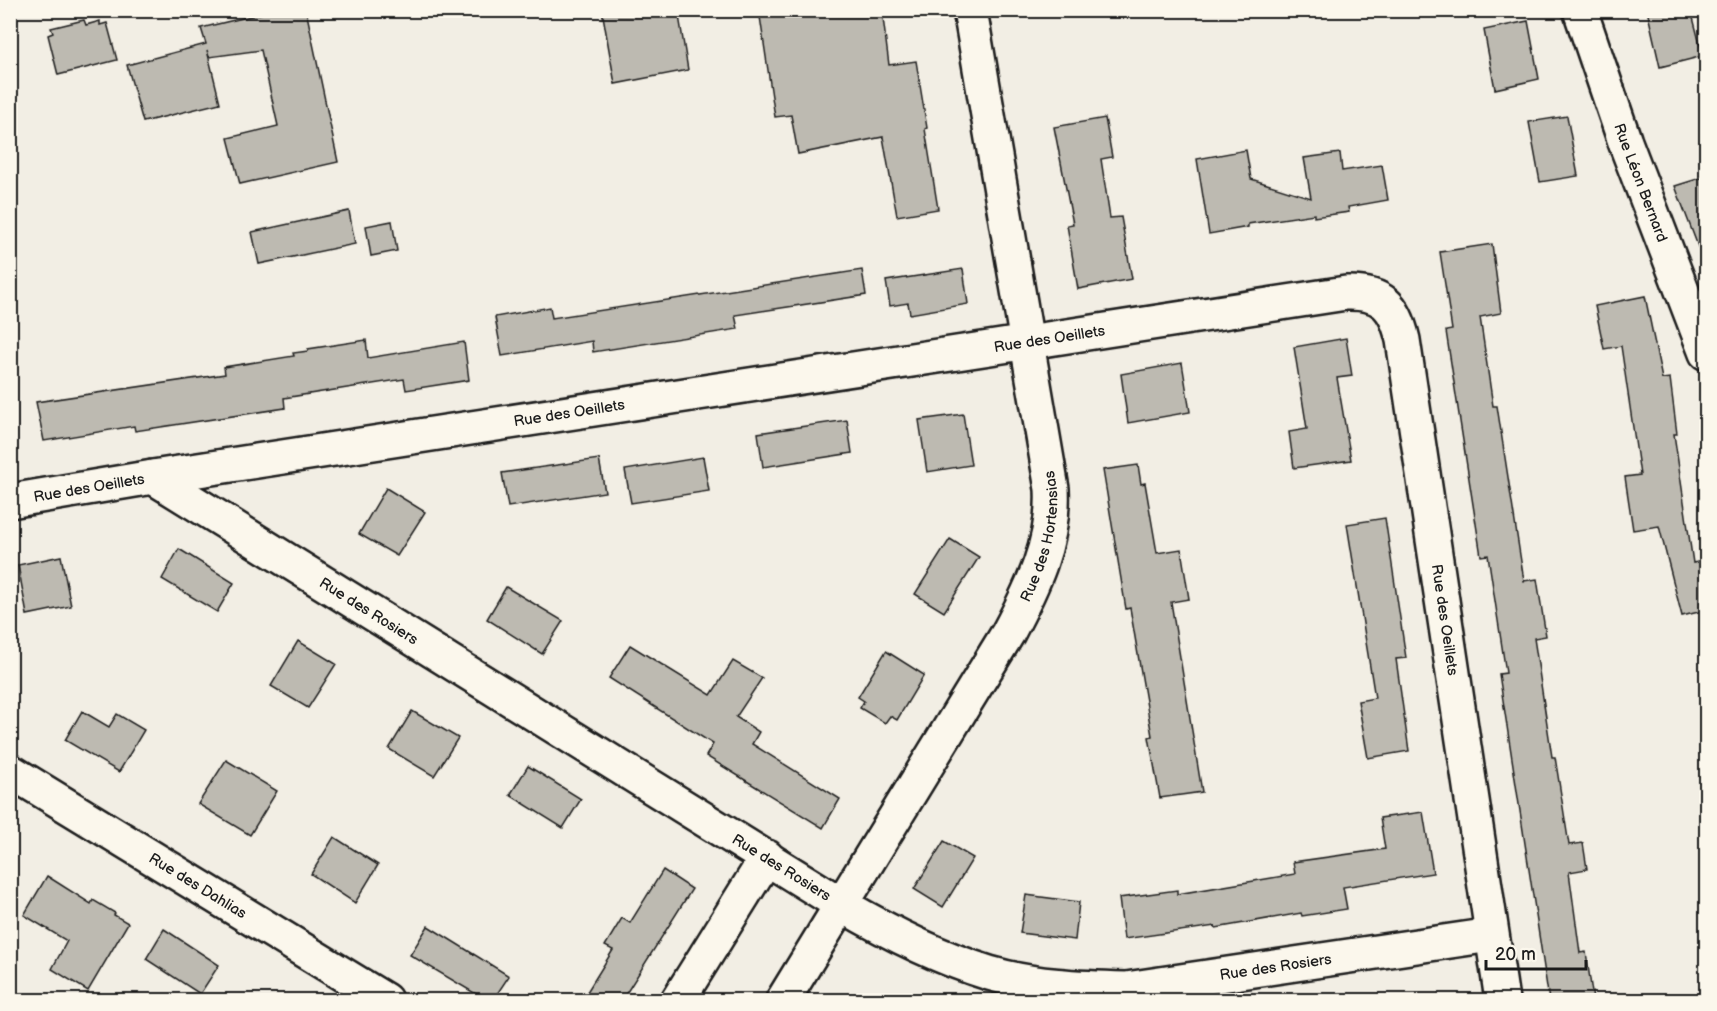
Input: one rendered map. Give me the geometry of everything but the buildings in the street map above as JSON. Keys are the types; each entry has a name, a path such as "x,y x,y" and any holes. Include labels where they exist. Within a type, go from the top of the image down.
{"street":[{"name":"Rue des Hortensias","path":"783,1000 1008,633 1030,591 1047,542 1053,507 1052,489 970,10"},
{"name":"Rue Léon Bernard","path":"1580,10 1625,142 1707,353"},
{"name":"Rue des Oeillets","path":"10,501 1027,341 1346,293 1361,292 1372,295 1389,306 1396,316 1403,340 1502,1000"},
{"name":"Rue des Rosiers","path":"153,477 842,905 904,939 989,973 1041,983 1126,989 1491,935"},
{"name":"Rue des Dahlias","path":"10,771 385,1000"},
{"path":"678,1000 767,857"}]}
